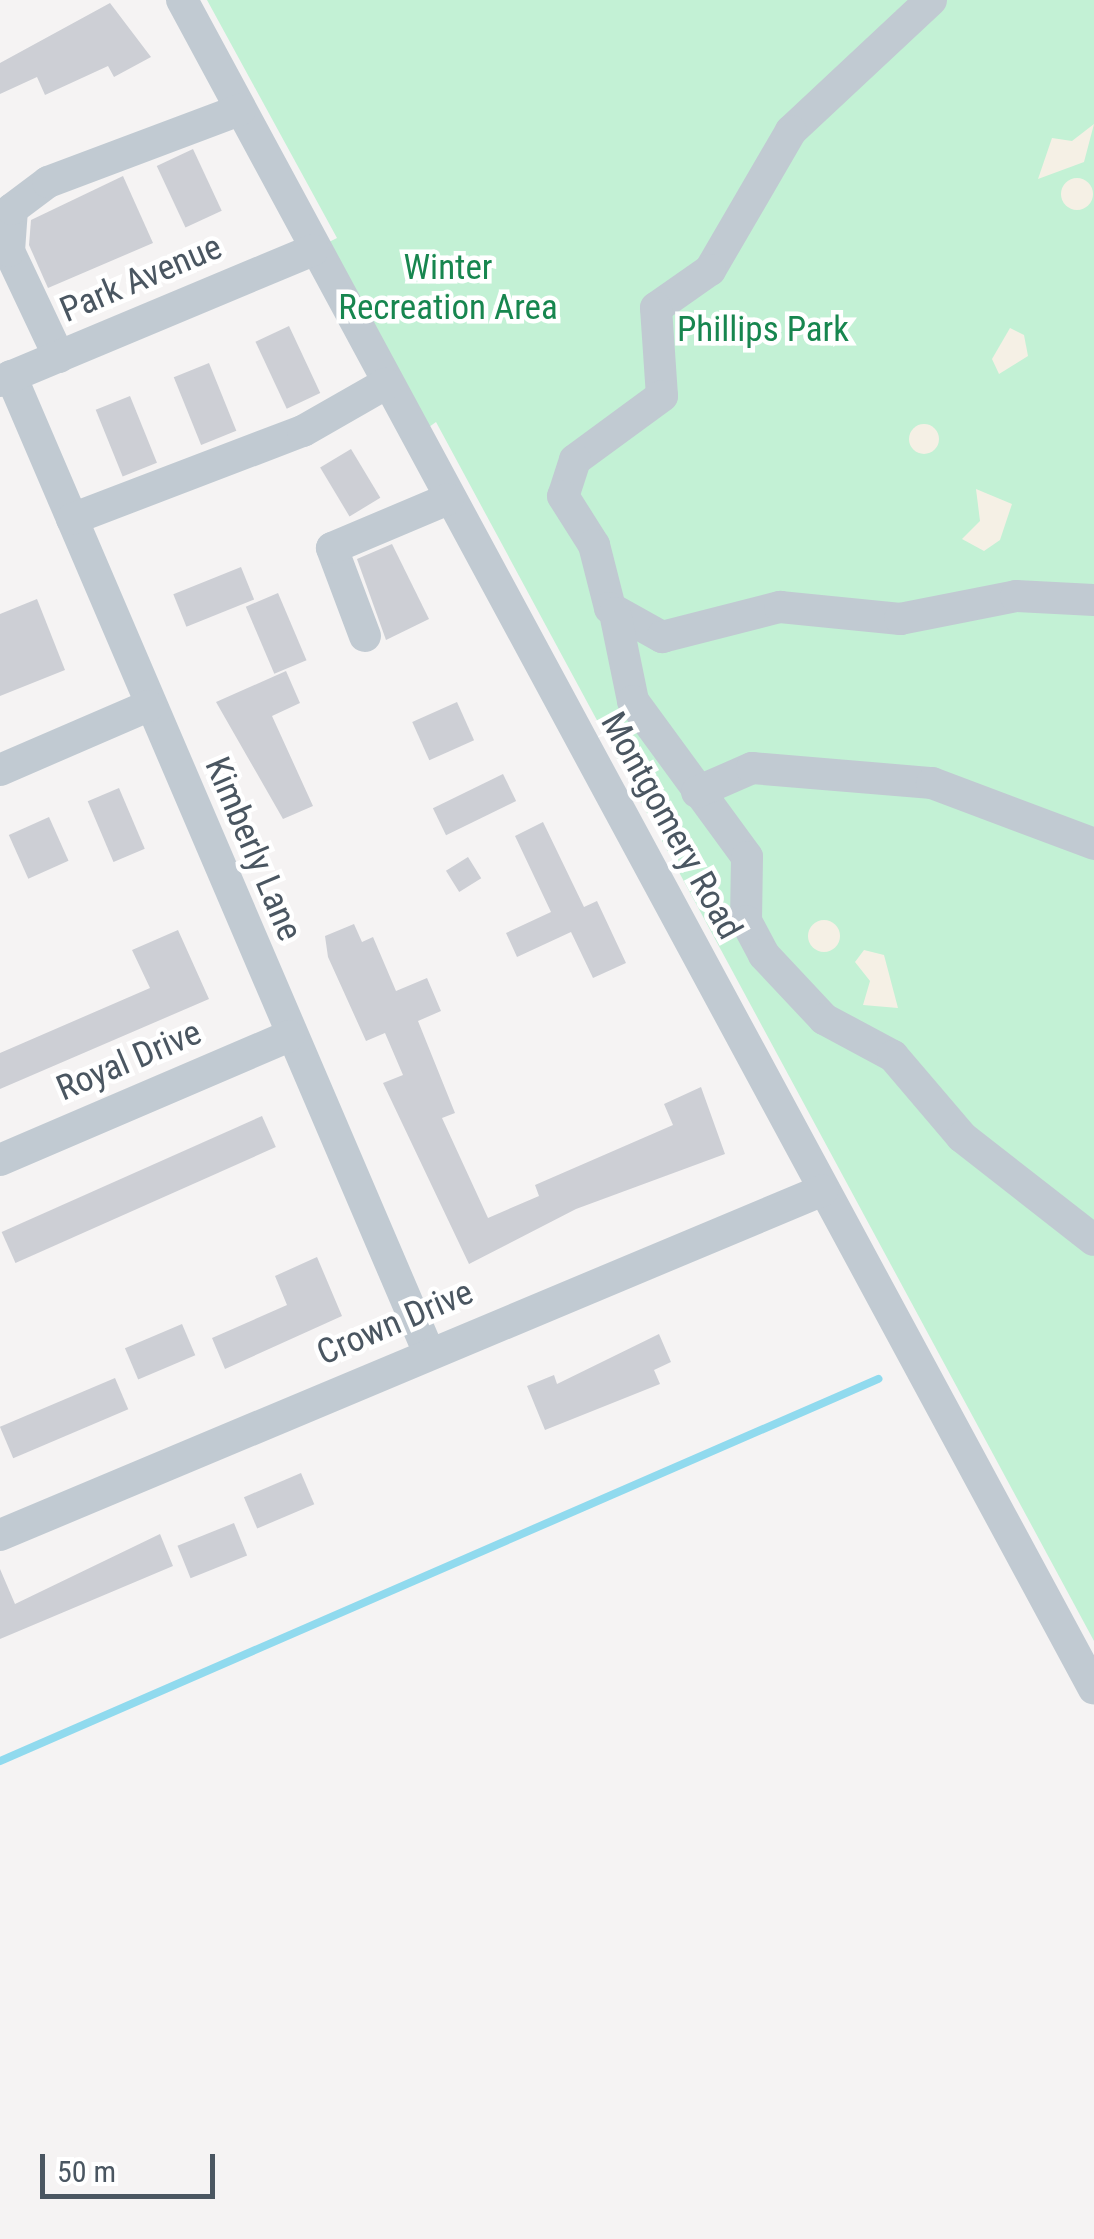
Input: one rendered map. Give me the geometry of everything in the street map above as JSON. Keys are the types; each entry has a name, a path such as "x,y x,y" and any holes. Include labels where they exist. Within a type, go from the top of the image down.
{"street":[{"name":"Montgomery Road","path":"182,0 313,250 1094,1689"},
{"path":"931,0 772,155 710,270 656,308 664,385 656,405 569,468 565,505 594,546 615,612 623,681 697,792 747,858 746,922 764,955 824,1019 893,1056 962,1137 1094,1240"},
{"path":"59,357 9,251 12,209 48,182 240,110"},
{"name":"Park Avenue","path":"5,378 313,250"},
{"name":"Kimberly Lane","path":"5,378 72,520 289,1036 428,1351"},
{"path":"72,520 303,432 386,384"},
{"path":"366,636 332,548 448,498"},
{"path":"615,612 672,638 780,607 900,619 1016,596 1094,600"},
{"path":"0,770 148,706"},
{"path":"697,792 752,768 932,784 1094,844"},
{"name":"Royal Drive","path":"0,1160 289,1036"},
{"name":"Crown Drive","path":"0,1534 428,1351 823,1190"}],"green space":[{"name":"Phillips Park","path":"207,0 1094,0 1094,1641 436,422 422,432 313,250 337,238"}],"sand":[{"path":"1094,124 1084,162 1038,179 1052,138 1072,141"},
{"path":"1077,178 1088,183 1093,194 1088,205 1077,210 1066,205 1061,194 1066,183"},
{"path":"1010,328 1024,335 1028,356 999,374 992,359"},
{"path":"924,424 938,433 939,439 930,453 924,454 910,445 909,439 918,425"},
{"path":"976,489 1012,504 1000,540 984,551 962,539 980,521"},
{"path":"824,920 835,925 840,936 835,947 824,952 813,947 808,936 813,925"},
{"path":"864,950 884,955 898,1008 863,1005 870,981 855,962"}],"building":[{"path":"110,3 151,57 114,77 108,66 45,95 37,77 0,94 0,63"},
{"path":"193,149 222,211 185,228 157,166"},
{"path":"123,176 153,243 48,288 29,245 31,220"},
{"path":"289,326 320,393 287,409 255,342"},
{"path":"209,363 236,431 201,445 174,377"},
{"path":"130,396 157,463 123,477 96,410"},
{"path":"351,449 380,498 349,516 320,468"},
{"path":"392,544 429,619 386,640 357,559"},
{"path":"241,567 254,599 186,627 173,594"},
{"path":"278,593 307,660 274,674 246,607"},
{"path":"37,599 65,670 0,696 0,614"},
{"path":"286,671 300,703 272,716 313,806 283,819 216,702"},
{"path":"457,702 474,740 429,760 412,722"},
{"path":"503,774 516,801 446,835 433,808"},
{"path":"119,788 145,849 113,862 88,801"},
{"path":"49,817 69,861 28,879 9,835"},
{"path":"543,822 584,907 597,901 626,963 593,978 571,932 517,957 506,933 551,912 515,836"},
{"path":"468,857 481,878 459,892 446,871"},
{"path":"354,924 362,942 373,937 396,991 427,978 441,1011 418,1021 455,1113 442,1118 488,1218 539,1196 535,1185 673,1125 664,1104 701,1087 725,1154 576,1209 469,1264 383,1083 403,1075 385,1033 366,1041 328,957 325,936"},
{"path":"178,930 209,999 0,1089 0,1053 150,988 132,950"},
{"path":"262,1116 276,1147 15,1263 2,1232"},
{"path":"317,1257 342,1316 225,1369 212,1338 287,1305 275,1276"},
{"path":"182,1324 195,1355 138,1380 125,1348"},
{"path":"659,1334 671,1362 654,1370 660,1384 545,1430 527,1386 554,1375 557,1384"},
{"path":"115,1378 128,1409 13,1458 0,1427"},
{"path":"301,1473 314,1504 257,1529 244,1497"},
{"path":"234,1523 247,1555 191,1578 177,1546"},
{"path":"160,1534 173,1566 0,1639 0,1569 15,1604"}],"waterway":[{"path":"0,1761 878,1379"}],"park label":[{"name":"Winter Recreation Area","path":"448,288"}]}
